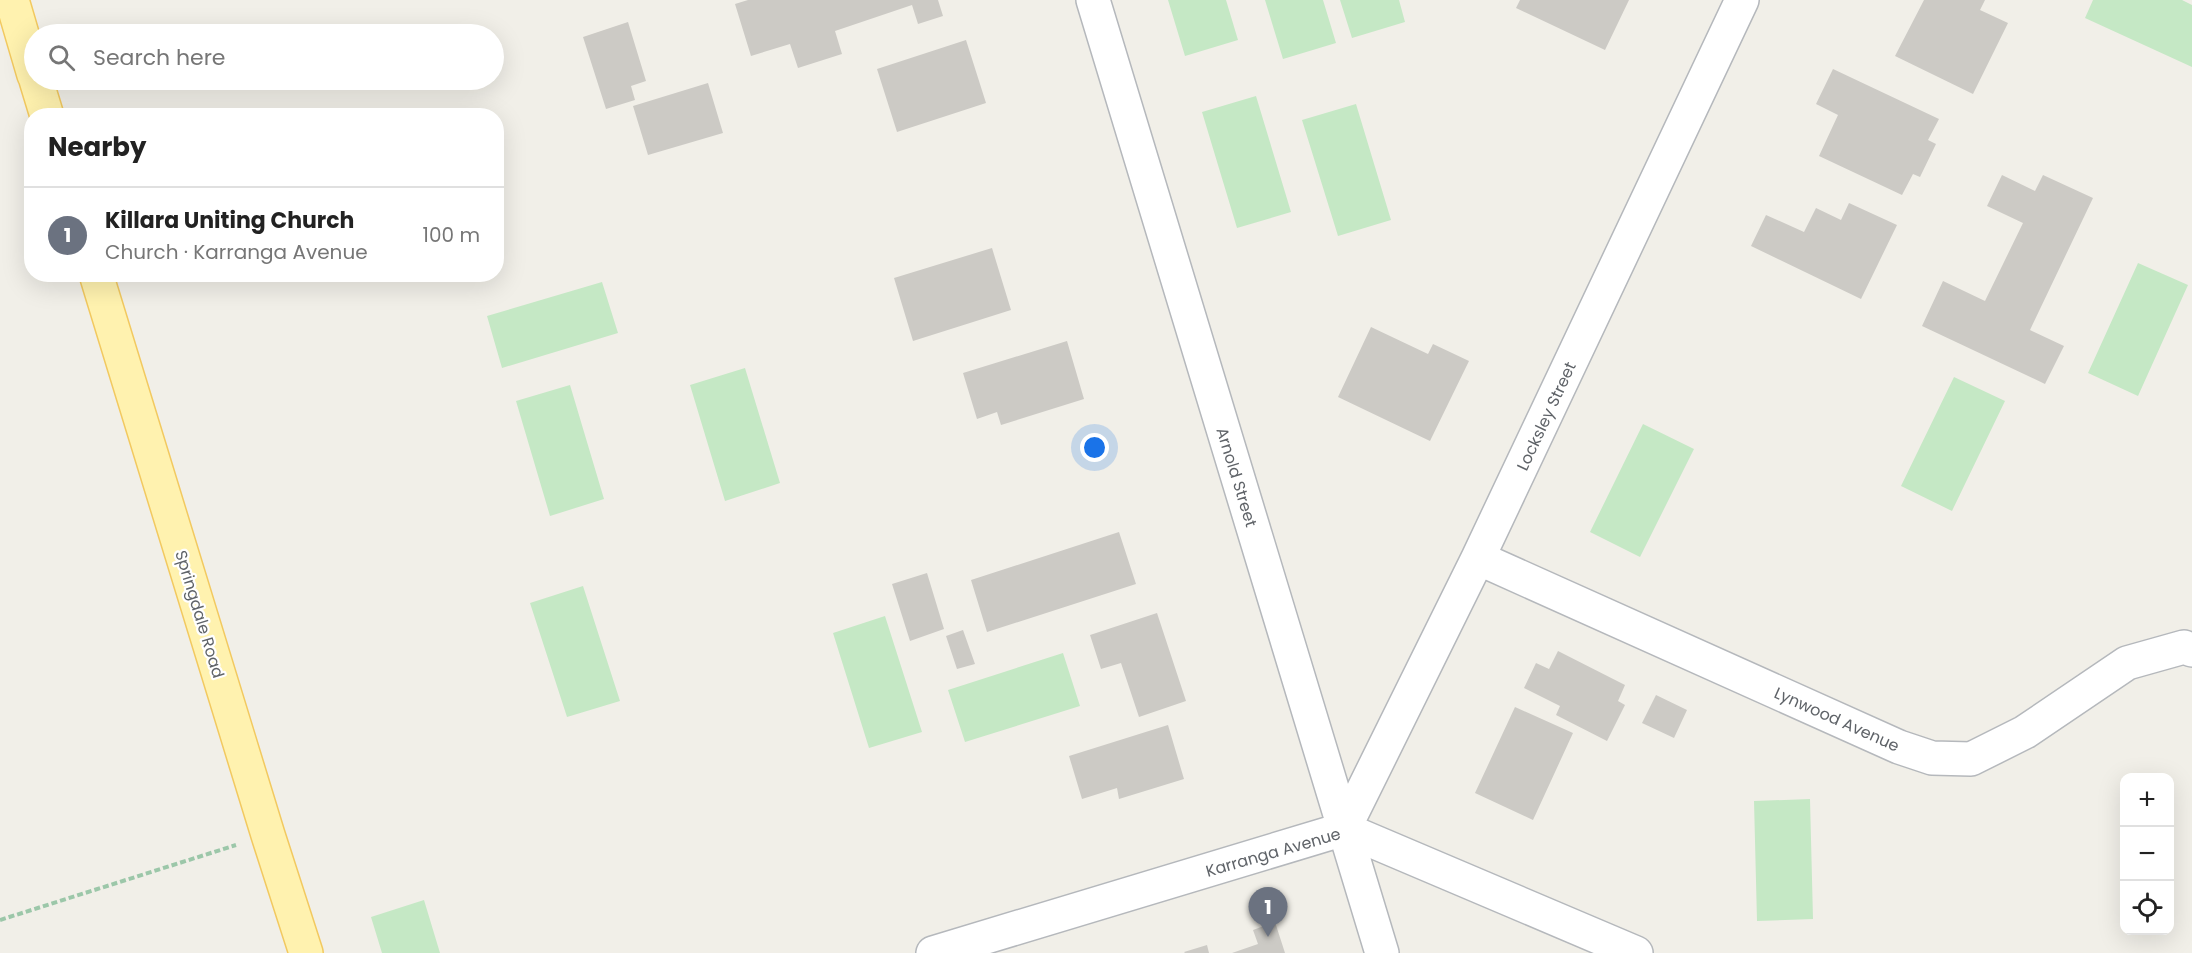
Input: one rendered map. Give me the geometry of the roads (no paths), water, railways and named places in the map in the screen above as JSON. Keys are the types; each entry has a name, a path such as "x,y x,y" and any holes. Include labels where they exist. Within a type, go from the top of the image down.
{"main road":[{"path":"12,0 24,41"},
{"path":"39,90 45,108"},
{"name":"Springdale Road","path":"98,282 306,953"}],"street":[{"name":"Arnold Street","path":"1094,0 1382,953"},
{"name":"Locksley Street","path":"1344,829 1478,558 1742,0"},
{"name":"Lynwood Avenue","path":"1478,558 1899,747 1932,758 1971,759 2025,732 2127,663 2189,646"},
{"name":"Karranga Avenue","path":"933,953 1344,829 1636,953"}],"place":[{"name":"Killara Uniting Church","path":"1268,937"}]}
